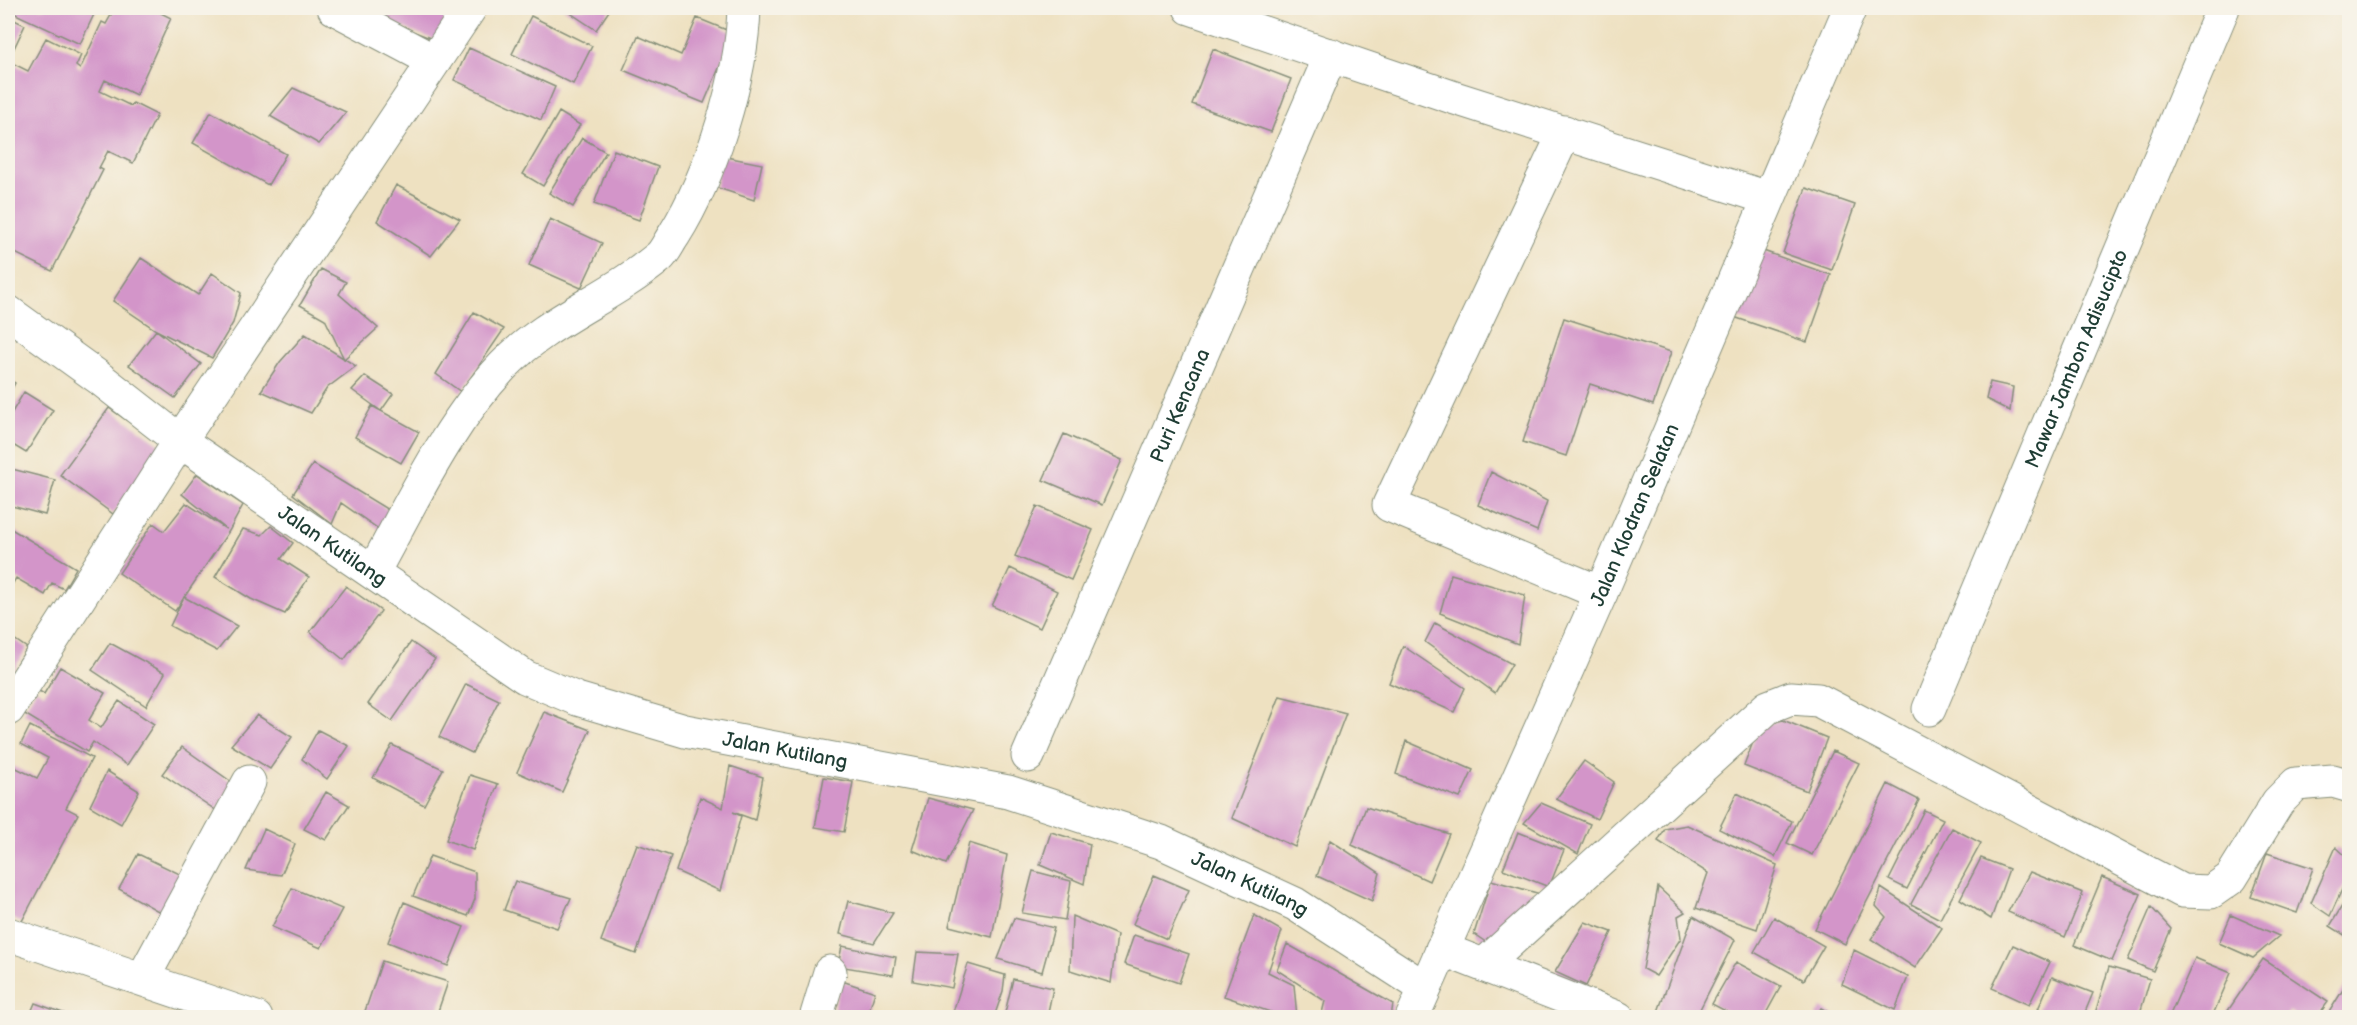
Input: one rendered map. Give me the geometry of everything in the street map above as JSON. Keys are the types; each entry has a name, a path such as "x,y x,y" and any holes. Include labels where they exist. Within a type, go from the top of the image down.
{"street":[{"path":"334,8 434,61"},
{"path":"8,709 180,441 470,8"},
{"path":"373,572 450,433 475,398 505,364 549,328 660,256 686,216 706,168 735,79 744,8"},
{"path":"1190,8 1768,198"},
{"name":"Jalan Klodran Selatan","path":"1418,1003 1600,593 1850,8"},
{"name":"Mawar Jambon Adisucipto","path":"1929,709 2223,8"},
{"name":"Puri Kencana","path":"1028,756 1331,55"},
{"path":"1565,132 1389,505 1600,593"},
{"name":"Jalan Kutilang","path":"8,312 98,377 180,441 525,677 577,699 685,731 1008,792 1161,842 1295,904 1418,1003"},
{"path":"1484,965 1768,707 1791,698 1818,700 2182,891 2211,892 2231,878 2278,802 2296,784 2333,781 2349,786"},
{"path":"143,978 249,782"},
{"path":"8,934 256,1017"},
{"path":"1442,949 1618,1017"},
{"path":"816,1017 830,972"}],"building":[{"path":"11,8 97,8 80,44 9,11"},
{"path":"115,8 151,8 171,18 136,95 105,80 100,91 157,115 133,163 108,151 99,168 103,170 52,271 13,252 14,250 8,246 8,61 28,71 46,38 81,55 76,66 80,69 102,22 106,24"},
{"path":"352,8 450,8 438,41"},
{"path":"563,8 611,8 596,30"},
{"path":"531,16 592,46 573,84 512,54"},
{"path":"8,17 25,25 8,61"},
{"path":"697,18 734,33 704,103 623,70 638,36 681,55"},
{"path":"469,48 555,87 541,120 454,80"},
{"path":"1213,49 1291,79 1271,132 1192,104"},
{"path":"293,88 346,112 319,144 270,116"},
{"path":"211,112 286,154 268,185 193,143"},
{"path":"559,112 580,125 543,186 523,174"},
{"path":"582,138 606,152 573,207 549,193"},
{"path":"614,150 658,167 639,220 594,204"},
{"path":"721,156 762,164 754,200 715,187"},
{"path":"396,185 460,219 431,256 377,221"},
{"path":"1806,188 1855,205 1832,270 1783,253"},
{"path":"550,219 602,243 581,288 529,265"},
{"path":"1752,247 1831,275 1807,342 1728,315"},
{"path":"141,258 198,295 212,273 241,293 233,323 212,358 156,330 113,301"},
{"path":"321,269 346,282 339,294 378,328 344,359 325,319 300,305"},
{"path":"474,312 504,329 461,392 436,374"},
{"path":"1564,318 1671,352 1653,405 1590,384 1566,456 1523,442"},
{"path":"156,330 201,364 175,398 129,365"},
{"path":"305,334 356,366 327,388 311,413 261,391 280,362"},
{"path":"365,376 393,394 381,411 352,390"},
{"path":"8,379 15,383 8,396"},
{"path":"1990,382 2013,387 2010,411 1986,399"},
{"path":"24,392 53,410 26,453 8,442 8,419"},
{"path":"372,406 419,432 401,463 355,437"},
{"path":"109,408 163,446 113,514 60,475"},
{"path":"1064,434 1122,460 1102,505 1043,480"},
{"path":"8,452 14,455 8,468"},
{"path":"313,464 395,514 386,534 341,503 332,524 293,494"},
{"path":"8,468 55,480 45,515 8,505"},
{"path":"1491,472 1547,501 1537,531 1478,505"},
{"path":"197,474 243,505 229,531 175,611 119,573 153,523 164,531 186,503 226,529 182,494"},
{"path":"1037,506 1093,530 1071,580 1015,556"},
{"path":"271,526 293,543 281,559 309,577 285,614 251,599 215,577 243,529 262,535"},
{"path":"8,527 76,568 64,589 52,583 45,595 16,578 8,592"},
{"path":"1010,568 1057,591 1040,628 992,606"},
{"path":"1451,574 1525,595 1518,644 1440,613"},
{"path":"346,586 381,611 344,660 310,632"},
{"path":"184,597 237,626 217,651 170,626"},
{"path":"1435,623 1512,664 1495,693 1425,642"},
{"path":"8,635 27,648 8,679"},
{"path":"411,642 435,659 392,721 368,704"},
{"path":"110,643 165,673 146,706 92,670"},
{"path":"1403,646 1465,688 1454,712 1389,683"},
{"path":"60,667 105,693 89,720 101,728 119,701 154,724 127,765 93,742 87,752 23,713 36,689 44,694"},
{"path":"466,684 499,700 472,753 439,737"},
{"path":"1280,696 1346,713 1295,847 1232,818"},
{"path":"544,712 590,730 562,792 517,772"},
{"path":"257,715 292,737 270,769 231,745"},
{"path":"1783,720 1827,738 1807,791 1744,766 1759,726"},
{"path":"30,726 92,758 66,808 78,814 21,923 8,916 8,764 37,778 48,758 21,744"},
{"path":"318,730 349,746 327,779 302,759"},
{"path":"1406,741 1473,770 1460,798 1396,774"},
{"path":"392,745 443,769 424,805 373,778"},
{"path":"182,747 233,783 217,811 162,774"},
{"path":"1833,751 1859,763 1812,855 1787,843"},
{"path":"1584,761 1614,782 1597,819 1556,799"},
{"path":"730,766 763,777 755,820 733,812 741,816 720,891 676,871 700,797 723,808"},
{"path":"107,771 139,791 121,824 90,806"},
{"path":"470,775 498,784 473,850 446,840"},
{"path":"824,777 853,782 844,832 815,827"},
{"path":"1888,784 1919,800 1845,944 1815,929"},
{"path":"326,792 349,805 326,840 304,829"},
{"path":"1737,793 1792,821 1775,857 1719,829"},
{"path":"928,798 973,810 946,864 912,850"},
{"path":"1541,803 1590,824 1578,854 1524,823"},
{"path":"1366,807 1449,834 1429,881 1352,845"},
{"path":"1924,810 1943,819 1907,889 1889,880"},
{"path":"1687,825 1777,865 1757,929 1696,908 1708,873 1658,841 1665,829"},
{"path":"1952,828 1981,843 1940,919 1911,904"},
{"path":"264,829 295,844 281,875 246,870"},
{"path":"1051,832 1090,844 1084,884 1040,865"},
{"path":"1518,832 1564,850 1549,887 1503,869"},
{"path":"1330,840 1380,873 1372,901 1317,876"},
{"path":"969,843 1007,855 992,937 949,926"},
{"path":"637,844 671,856 636,954 601,941"},
{"path":"2336,847 2349,859 2349,874 2330,916 2311,903"},
{"path":"2267,853 2313,868 2297,913 2251,897"},
{"path":"138,854 186,877 167,916 119,889"},
{"path":"430,856 475,872 475,899 468,916 413,896"},
{"path":"1981,858 2009,869 1991,919 1960,899"},
{"path":"1033,871 1071,881 1065,920 1022,913"},
{"path":"2030,872 2083,893 2065,937 2008,912"},
{"path":"1154,875 1189,890 1167,939 1133,924"},
{"path":"2102,877 2141,894 2112,961 2074,945"},
{"path":"1491,880 1551,897 1493,947 1474,934"},
{"path":"515,881 571,898 557,928 504,910"},
{"path":"2349,884 2349,902 2343,899"},
{"path":"1658,887 1685,912 1678,916 1681,938 1656,976 1643,969"},
{"path":"292,888 342,909 321,948 272,927"},
{"path":"1881,888 1942,928 1915,968 1871,939 1886,917 1876,906"},
{"path":"848,901 893,913 874,943 840,934"},
{"path":"404,902 464,927 448,966 388,942"},
{"path":"2342,906 2349,911 2349,938 2330,926"},
{"path":"2151,907 2171,929 2153,971 2128,960"},
{"path":"1254,915 1282,931 1268,972 1294,985 1297,1017 1285,1017 1224,996"},
{"path":"2231,915 2279,936 2253,958 2219,943"},
{"path":"1072,916 1117,935 1111,983 1070,970"},
{"path":"1693,916 1735,940 1696,1017 1656,1017"},
{"path":"1774,917 1824,946 1804,980 1754,952"},
{"path":"1014,918 1054,928 1042,972 998,959"},
{"path":"1585,922 1612,932 1586,986 1555,972"},
{"path":"1134,935 1189,954 1179,983 1124,964"},
{"path":"1287,944 1393,1004 1391,1017 1321,1017 1325,1001 1277,970"},
{"path":"2013,945 2050,962 2029,1005 1992,988"},
{"path":"842,946 896,957 893,975 838,966"},
{"path":"1854,950 1908,977 1895,1010 1842,984"},
{"path":"917,952 958,954 952,988 913,981"},
{"path":"2195,958 2231,973 2212,1017 2169,1017"},
{"path":"2263,959 2328,1002 2317,1017 2297,1017 2289,1012 2286,1017 2235,1017 2227,1012"},
{"path":"382,961 448,982 436,1017 363,1017"},
{"path":"1736,962 1781,986 1764,1017 1737,1017 1712,1004"},
{"path":"968,964 1005,975 1003,991 994,1017 970,1017 953,1012"},
{"path":"2109,967 2150,979 2139,1017 2094,1017"},
{"path":"2052,977 2093,993 2083,1017 2059,1017 2038,1009"},
{"path":"1013,979 1053,988 1047,1017 1004,1017"},
{"path":"2349,980 2349,1017 2326,1017"},
{"path":"842,981 875,992 867,1017 831,1017"},
{"path":"35,1003 74,1017 29,1017"},
{"path":"1821,1008 1837,1017 1815,1017"}]}
